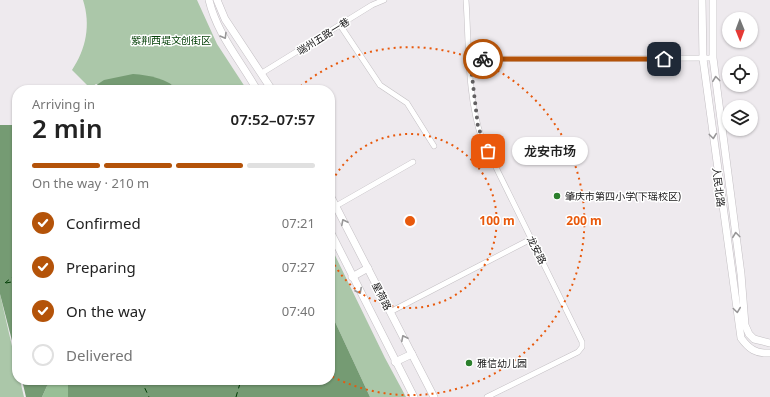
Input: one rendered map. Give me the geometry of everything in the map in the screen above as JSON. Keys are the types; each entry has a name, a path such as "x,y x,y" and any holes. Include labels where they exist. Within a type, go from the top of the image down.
{"main road":[{"path":"209,0 216,22 254,85"},
{"path":"217,0 225,19 269,85"},
{"path":"222,0 225,19"},
{"name":"人民北路","path":"702,0 703,59 741,338 754,352 762,354 770,353"},
{"name":"人民北路","path":"712,0 713,58 741,274 745,325 749,334 754,339 770,343"},
{"name":"星荷路","path":"336,206 434,397"},
{"name":"星荷路","path":"335,241 414,397"},
{"path":"352,277 368,268"},
{"path":"396,362 412,354"}],"street":[{"name":"端州五路一巷","path":"262,73 340,25 370,2 384,0"},
{"name":"龙安路","path":"466,0 470,59 478,127 482,139 579,334 582,347 572,356 487,397"},
{"path":"340,25 380,85 408,104 434,146"},
{"path":"470,59 713,58"},
{"path":"336,206 413,162"},
{"path":"390,312 531,239"}],"green space":[{"name":"紫荆西堤文创街区","path":"83,0 197,0 217,44 244,85 87,85 72,70 81,54 86,36 87,19"},
{"path":"335,255 385,358 406,397 370,397 335,322"},
{"path":"0,294 12,346 12,385 21,385 24,397 0,397"}],"shaded area":[{"path":"133,74 158,78 173,85 96,85 104,80"},
{"path":"0,125 12,125 12,341 0,294"},
{"path":"335,322 370,397 68,397 68,385 335,385"},
{"path":"23,385 48,385 42,397 26,397"},
{"path":"68,385 68,397 42,397 47,386"}],"ferry route":[{"path":"5,283 12,277"},
{"path":"6,283 12,282"},
{"path":"143,385 149,397"},
{"path":"236,397 240,385"}],"way so far":[{"path":"483,59 470,59 478,127 488,151"}],"place":[{"name":"龙安市场","path":"488,151"},
{"name":"肇庆市第四小学(下瑶校区)","path":"557,196"},
{"name":"雅信幼儿园","path":"469,363"}],"route":[{"path":"483,59 664,59"}]}
